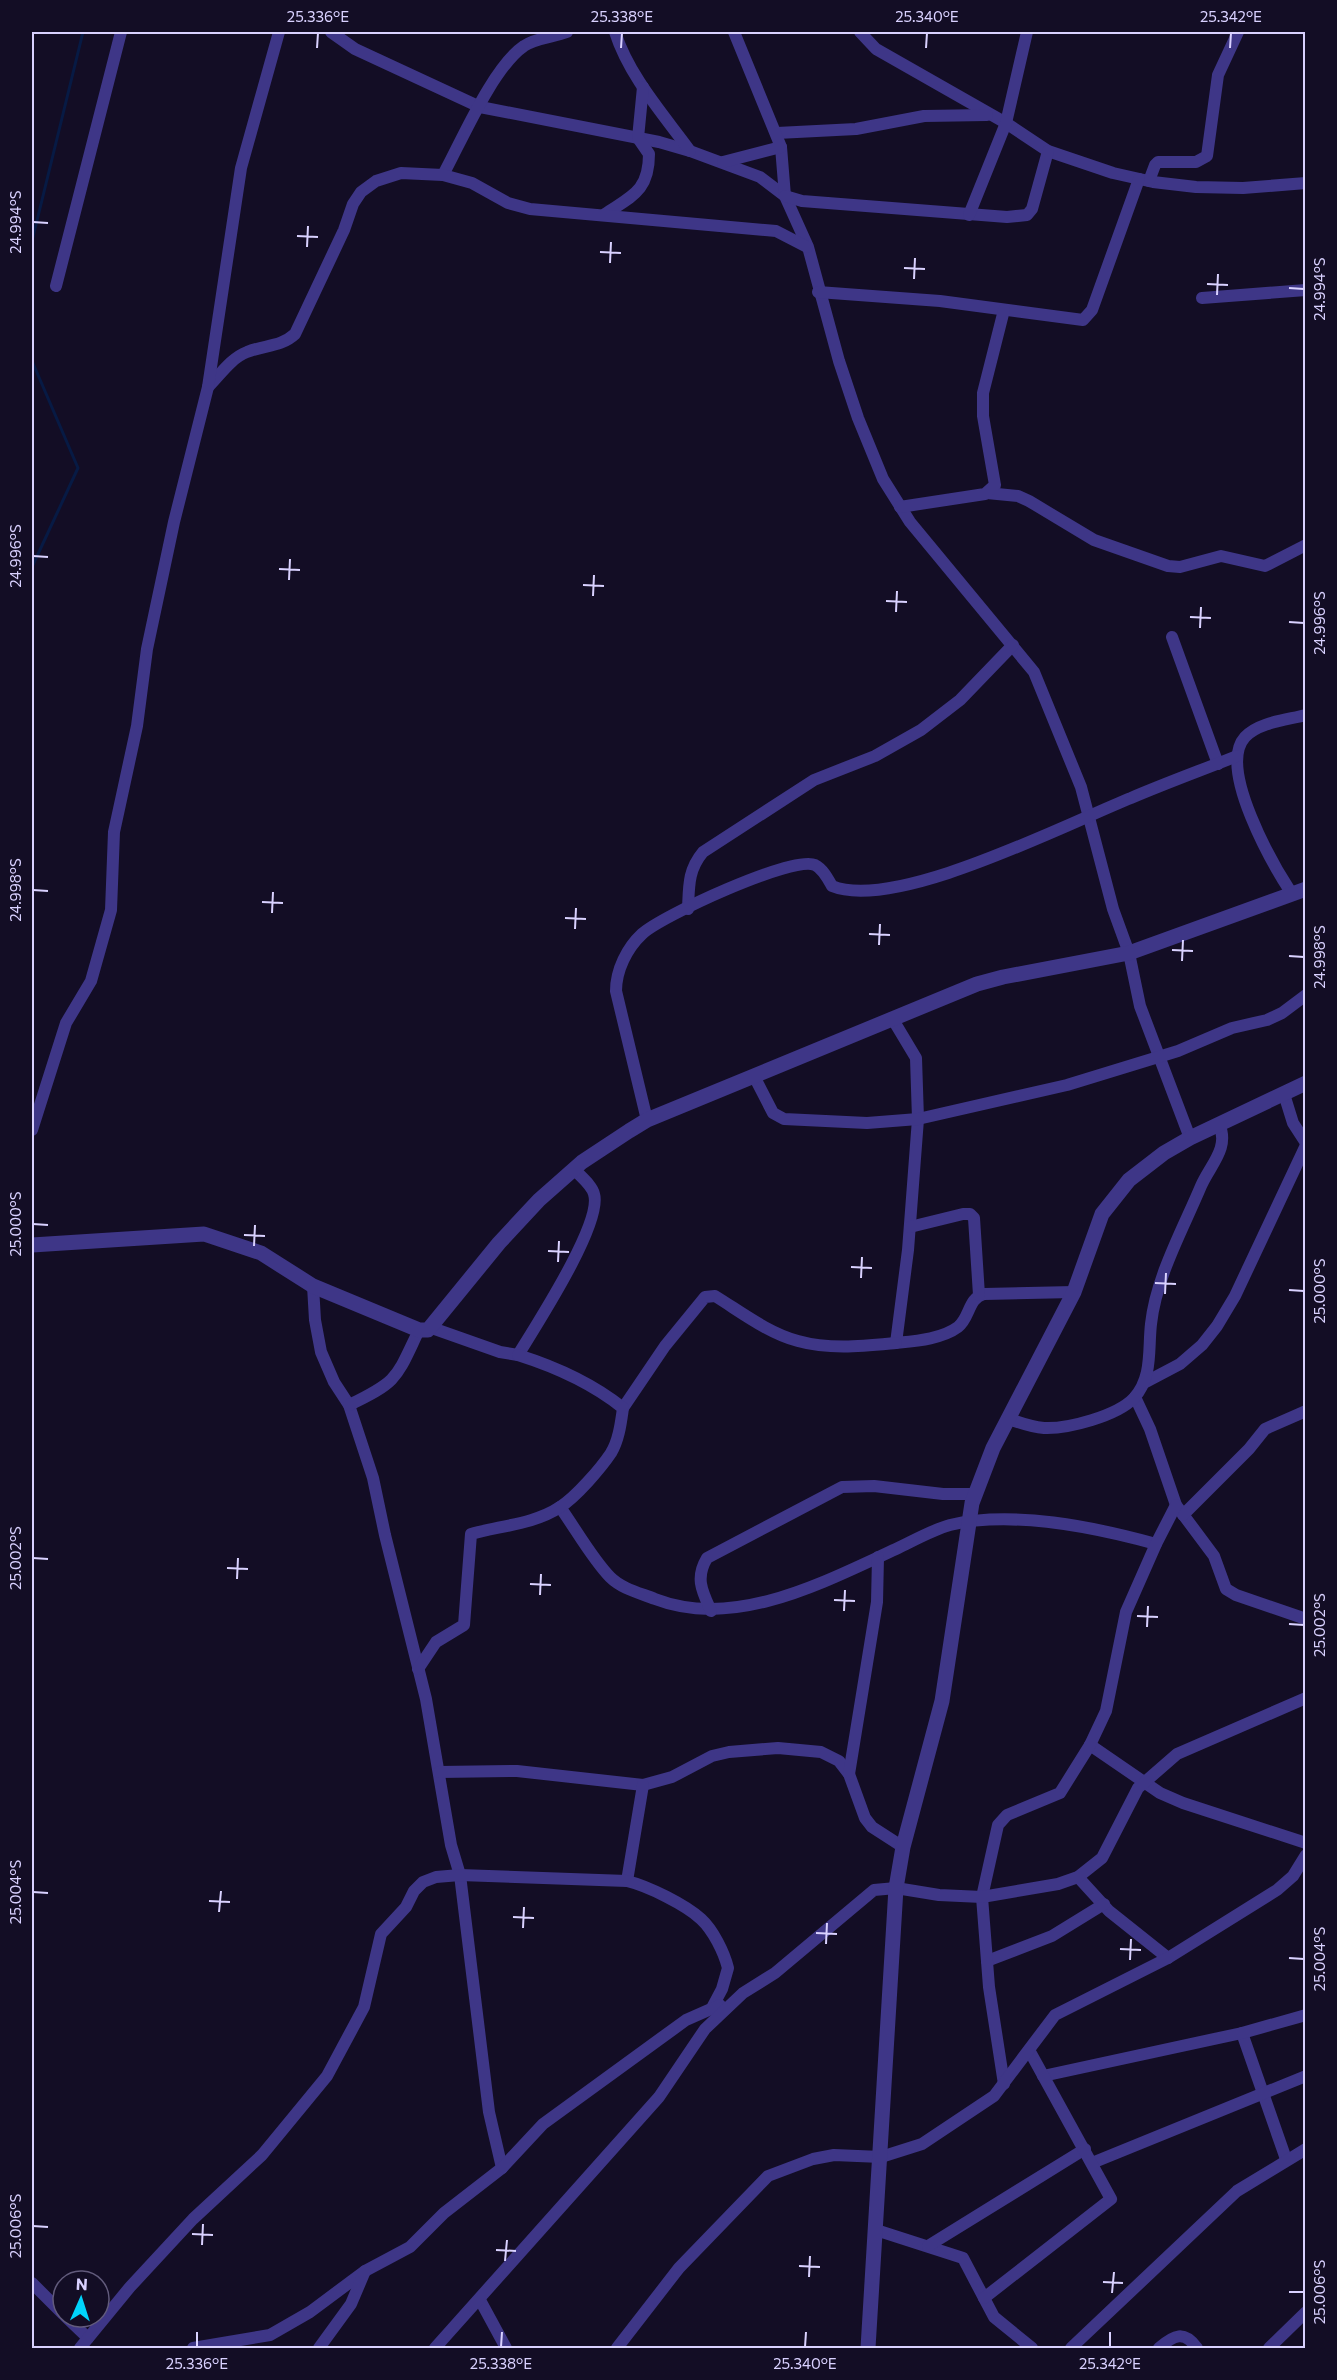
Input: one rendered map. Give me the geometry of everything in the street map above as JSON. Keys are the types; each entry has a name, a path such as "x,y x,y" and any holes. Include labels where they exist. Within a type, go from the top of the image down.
{"street":[{"path":"56,286 121,32"},
{"path":"331,32 355,49 480,107 638,138 690,151 760,177 785,196 825,203 969,215 1007,217 1027,214 1032,209 1048,151"},
{"path":"443,175 480,107 514,54 526,44 567,32"},
{"path":"615,32 619,44 643,87 690,151"},
{"path":"734,32 777,133 781,147 785,196 808,247 818,292 858,418 883,479 900,507 952,574 1034,672 1081,787 1113,909 1129,953 1140,1006 1190,1138"},
{"path":"861,32 876,49 1006,123 1048,151 1144,180 1196,187 1243,188 1305,183"},
{"path":"969,215 1006,123 1025,32"},
{"path":"818,292 940,301 1074,320 1083,320 1088,317 1144,180 1158,162 1196,162 1207,156 1215,88 1224,61 1238,32"},
{"path":"32,1131 66,1023 91,981 111,910 114,832 137,726 147,649 174,522 208,387 240,168 281,34"},
{"path":"605,214 646,183 650,154 638,138 643,87"},
{"path":"777,133 856,129 924,116 990,115"},
{"path":"722,162 781,147"},
{"path":"208,387 233,359 247,351 287,341 296,334 344,230 353,204 362,192 376,181 401,173 443,175 472,183 508,203 530,209 776,231 808,247"},
{"path":"1202,298 1305,290"},
{"path":"987,493 995,485 995,480 983,416 982,393 1004,310"},
{"path":"900,507 987,493 1010,495 1029,501 1094,540 1168,566 1180,567 1221,556 1265,566 1305,545"},
{"path":"1172,638 1218,764"},
{"path":"688,909 688,878 703,852 814,780 874,756 921,730 960,700 1013,645"},
{"path":"349,1405 383,1389 397,1377 426,1329 538,1200 574,1169 647,1119 892,1018 1003,976 1129,953 1299,891 1271,861 1238,774 1237,756 1241,742 1251,732 1305,716"},
{"path":"647,1119 616,991 619,968 642,934 742,882 803,863 814,864 832,886 840,890 874,892 972,865 1237,756"},
{"path":"754,1076 773,1113 784,1119 867,1123 918,1119 1067,1085 1160,1056 1232,1028 1267,1020 1282,1013 1305,995"},
{"path":"892,1018 916,1058 918,1119 910,1227 896,1343"},
{"path":"868,2349 896,1888 903,1847 942,1701 968,1521 975,1494 993,1448 1074,1292 1102,1214 1129,1180 1190,1138 1305,1083"},
{"path":"1144,1383 1180,1364 1202,1345 1217,1326 1235,1296 1305,1144 1293,1123 1284,1094"},
{"path":"1009,1419 1048,1428 1093,1419 1125,1406 1135,1397 1148,1371 1154,1308 1202,1185 1221,1149 1223,1133 1219,1124"},
{"path":"518,1355 586,1235 596,1196 574,1169"},
{"path":"418,1669 435,1642 464,1625 471,1534 531,1519 560,1508 611,1452 623,1408 665,1346 705,1297 715,1296 773,1331 798,1341 855,1347 896,1343 944,1333 958,1327 979,1295 975,1224 970,1214 910,1227"},
{"path":"32,1245 204,1234 261,1253 313,1286 355,1305 500,1352 549,1365 602,1391 623,1408"},
{"path":"313,1286 315,1320 321,1352 334,1382 349,1405 373,1478 418,1669 451,1845 460,1875 489,2112 502,2168"},
{"path":"979,1295 1074,1292"},
{"path":"1135,1397 1150,1429 1180,1510 1214,1556 1230,1593 1305,1619"},
{"path":"1004,2084 987,1961 982,1897 1002,1818 1060,1793 1090,1745 1106,1711 1126,1612 1156,1544 1180,1510 1250,1449 1265,1429 1305,1411"},
{"path":"711,1611 699,1584 700,1570 707,1558 842,1487 874,1486 943,1494 975,1494"},
{"path":"560,1508 602,1567 617,1583 665,1603 711,1611 751,1604 829,1581 947,1526 968,1521 1047,1522 1117,1533 1156,1544"},
{"path":"849,1774 878,1602 878,1557"},
{"path":"435,2349 659,2097 705,2029 731,2003 775,1973 874,1890 896,1888 939,1895 982,1897 1036,1889 1078,1877 1102,1858 1130,1800 1143,1783 1178,1754 1305,1698"},
{"path":"1090,1745 1143,1783 1184,1803 1305,1843"},
{"path":"439,1772 517,1771 643,1785 672,1778 712,1756 729,1752 778,1748 821,1752 839,1761 849,1774 865,1818 872,1827 903,1847"},
{"path":"627,1881 643,1785"},
{"path":"617,2349 679,2268 768,2176 813,2159 834,2156 881,2157 922,2144 994,2096 1055,2015 1168,1958 1277,1890 1293,1876 1305,1859"},
{"path":"80,2349 130,2287 193,2219 262,2155 327,2076 364,2007 381,1934 406,1907 414,1891 423,1882 460,1875 627,1881 654,1891 700,1918 708,1926 728,1968 722,1989 713,2006"},
{"path":"1078,1877 1104,1904 1168,1958"},
{"path":"987,1961 1062,1931 1104,1904"},
{"path":"193,2349 270,2335 310,2312 365,2271 410,2247 444,2213 502,2168 543,2124 686,2020 713,2006 731,2003"},
{"path":"1043,2076 1242,2033 1305,2015"},
{"path":"1242,2033 1286,2159"},
{"path":"984,2298 1109,2202 1110,2196 1029,2050"},
{"path":"1092,2163 1305,2076"},
{"path":"928,2246 1085,2149"},
{"path":"1071,2349 1237,2191 1305,2149"},
{"path":"876,2230 963,2258 994,2317 1032,2349"},
{"path":"319,2349 351,2304 365,2271"},
{"path":"32,2283 51,2302"},
{"path":"480,2300 506,2349"},
{"path":"1269,2349 1305,2312"},
{"path":"79,2329 88,2338"},
{"path":"1159,2349 1173,2336 1180,2335 1190,2338 1197,2349"}],"waterway":[{"path":"32,241 83,32"},
{"path":"32,361 78,468 32,567"}]}
